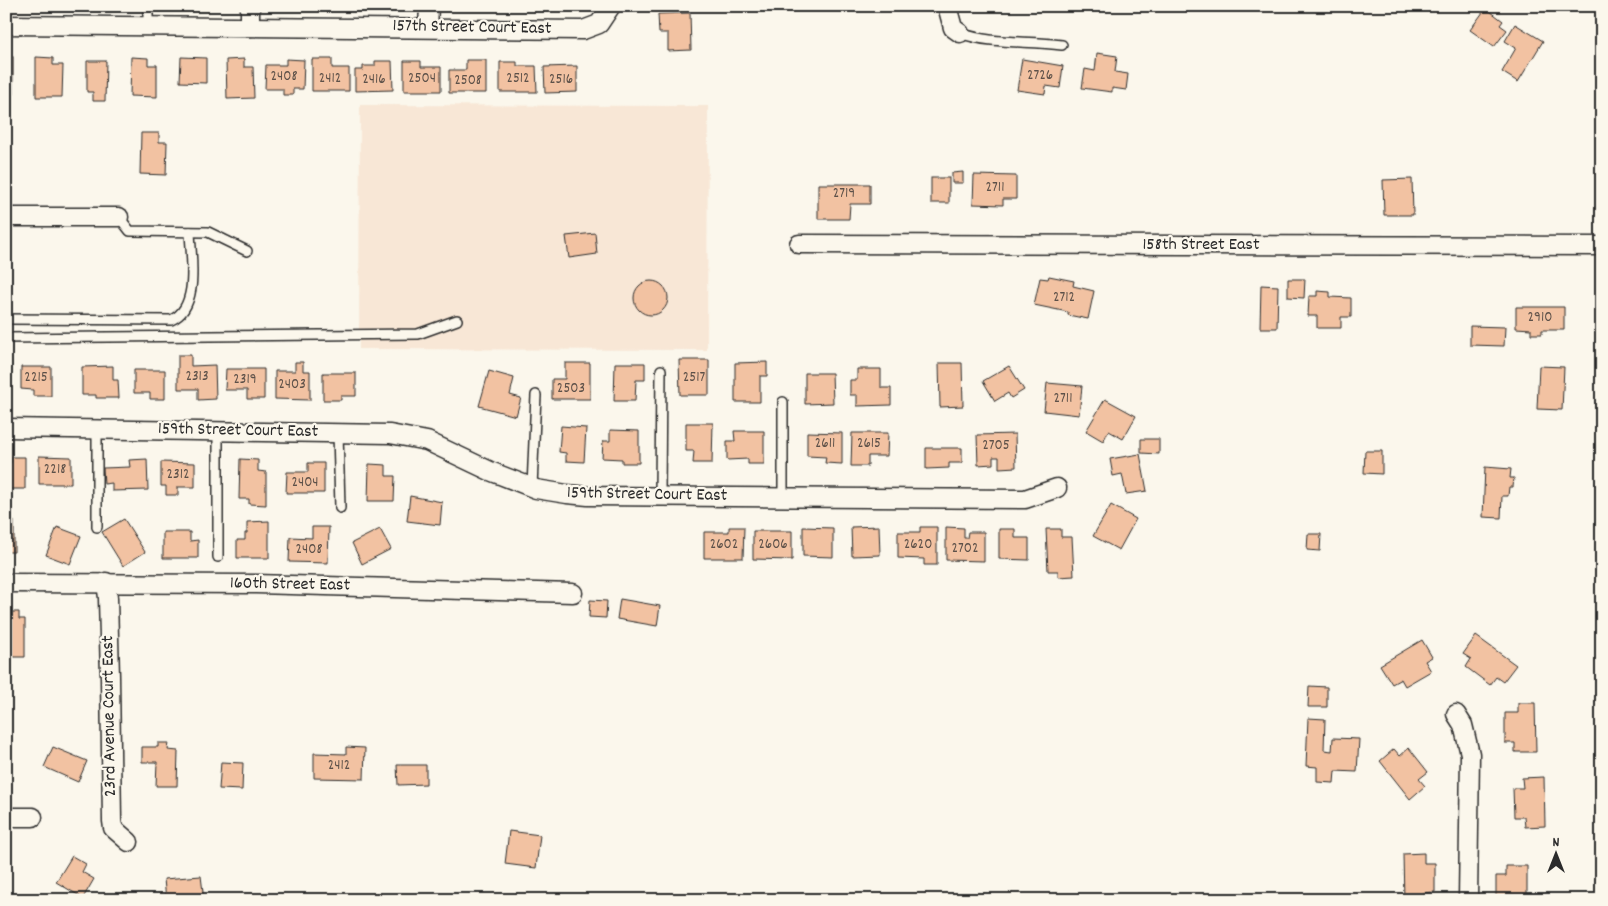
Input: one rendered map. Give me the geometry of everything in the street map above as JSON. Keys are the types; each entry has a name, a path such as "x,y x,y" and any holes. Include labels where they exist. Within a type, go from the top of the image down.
{"street":[{"path":"250,6 250,27"},
{"path":"428,28 429,6"},
{"path":"947,6 953,28 960,33"},
{"name":"157th Street Court East","path":"6,25 582,30 599,24 607,12"},
{"path":"6,217 119,217"},
{"name":"158th Street East","path":"799,244 1602,246"},
{"name":"159th Street Court East","path":"6,428 390,434 427,441 497,474 532,487 588,496 1025,499 1057,488"},
{"name":"160th Street East","path":"6,582 256,584 573,593"},
{"name":"23rd Avenue Court East","path":"106,582 110,677 112,821 113,828 129,842"},
{"path":"1456,714 1464,725 1470,754 1468,900"},
{"path":"6,816 33,816"}],"lane":[{"path":"148,6 148,27"},
{"path":"960,33 976,39 1042,42 1062,46"},
{"path":"119,217 130,231 208,232 248,251"},
{"path":"6,319 175,319 184,310 192,286 190,232"},
{"path":"6,338 418,334 457,320"},
{"path":"660,496 661,370"},
{"path":"532,487 536,395"},
{"path":"783,402 783,497"},
{"path":"97,429 97,528"},
{"path":"218,431 218,557"},
{"path":"338,432 340,508"}],"shaded area":[{"path":"360,105 708,106 707,350 359,349"}],"building":[{"path":"1486,8 1503,21 1500,25 1507,30 1494,47 1470,30"},
{"path":"690,13 691,50 668,51 668,33 659,33 658,14"},
{"path":"1515,24 1543,41 1518,82 1502,72 1516,48 1505,41"},
{"path":"1097,53 1117,56 1115,72 1128,74 1126,90 1112,88 1112,92 1082,88 1085,69 1095,71"},
{"path":"6,57 13,57 13,94 6,94"},
{"path":"36,57 53,58 53,65 63,65 62,97 36,97"},
{"path":"131,57 148,58 148,65 157,65 157,97 130,96"},
{"path":"181,57 206,58 206,83 180,82"},
{"path":"244,59 244,67 253,67 254,98 227,99 226,60"},
{"path":"286,59 304,60 303,89 293,89 293,95 283,95 283,89 265,89 266,65 286,65"},
{"path":"312,59 332,59 332,68 349,68 349,91 312,91"},
{"path":"1022,59 1063,66 1060,88 1046,86 1045,94 1017,90"},
{"path":"466,60 486,60 486,93 449,93 449,70 466,70"},
{"path":"87,61 106,61 105,101 93,101 93,92 87,92"},
{"path":"375,61 392,61 393,90 355,91 355,70 363,70 363,66 375,66"},
{"path":"404,61 421,61 421,67 441,67 441,91 404,91"},
{"path":"500,62 517,62 517,66 536,66 537,92 500,92"},
{"path":"577,66 577,92 545,93 544,67"},
{"path":"141,133 159,133 159,142 167,142 166,175 140,174"},
{"path":"963,172 963,183 952,183 952,173"},
{"path":"974,175 1016,176 1016,199 1003,199 1003,205 973,204"},
{"path":"931,178 949,178 949,203 931,203"},
{"path":"1412,179 1413,215 1384,215 1383,180"},
{"path":"818,184 870,184 870,204 850,204 849,219 818,219"},
{"path":"595,233 597,254 569,258 566,236"},
{"path":"1049,276 1074,281 1073,286 1094,291 1088,319 1068,315 1068,312 1034,305 1040,278 1048,279"},
{"path":"1288,279 1305,279 1304,298 1288,297"},
{"path":"651,281 663,286 668,298 663,310 651,315 639,310 634,298 639,286"},
{"path":"1261,285 1278,286 1277,328 1260,328"},
{"path":"1317,291 1330,292 1330,297 1351,298 1351,317 1341,317 1341,328 1317,328 1317,316 1308,316 1309,296 1317,296"},
{"path":"1516,307 1564,307 1564,330 1542,330 1542,334 1531,334 1531,329 1516,328"},
{"path":"1470,326 1505,327 1504,346 1470,345"},
{"path":"178,355 191,355 191,366 215,365 216,399 198,400 198,389 178,389"},
{"path":"679,360 709,360 709,395 680,395"},
{"path":"295,362 303,362 303,371 310,371 310,400 275,399 275,371 295,371"},
{"path":"767,362 767,376 760,376 760,402 735,402 735,363"},
{"path":"565,363 590,363 590,399 552,399 552,379 565,379"},
{"path":"615,363 645,363 645,380 636,380 635,401 614,401"},
{"path":"939,363 962,363 963,406 940,407"},
{"path":"113,366 113,380 118,380 119,398 96,398 96,395 82,395 82,367"},
{"path":"1009,366 1024,390 1011,398 1008,393 995,401 983,381"},
{"path":"1539,366 1564,367 1562,410 1537,409"},
{"path":"21,367 51,367 51,396 33,396 33,390 21,389"},
{"path":"226,369 264,369 264,399 247,399 247,390 225,390"},
{"path":"857,369 881,369 881,388 891,388 891,405 857,406 857,395 850,395 850,380 857,380"},
{"path":"134,370 165,370 165,399 150,399 150,393 134,393"},
{"path":"489,371 514,378 510,395 521,398 516,416 479,406"},
{"path":"323,373 356,373 356,396 341,396 341,400 323,400"},
{"path":"805,373 832,373 833,403 805,404"},
{"path":"1047,383 1082,386 1079,415 1044,411"},
{"path":"1105,399 1136,416 1123,439 1109,431 1103,441 1086,431"},
{"path":"686,423 713,423 712,463 693,463 694,451 686,451"},
{"path":"561,426 586,428 584,462 566,461 566,453 559,452"},
{"path":"610,430 639,431 639,463 622,463 622,459 602,458 603,441 610,441"},
{"path":"734,431 764,431 764,464 748,464 748,459 727,460 727,441 735,441"},
{"path":"807,432 842,433 842,464 825,463 826,457 807,456"},
{"path":"852,433 888,433 887,456 868,456 868,466 851,466"},
{"path":"1015,434 1016,467 999,468 999,457 993,457 993,464 978,465 977,435"},
{"path":"1141,439 1159,439 1159,454 1141,453"},
{"path":"926,448 962,448 962,463 949,463 949,468 926,469"},
{"path":"1365,451 1382,451 1382,474 1364,473"},
{"path":"1140,454 1147,491 1126,494 1122,474 1113,476 1110,459"},
{"path":"39,456 71,457 71,484 39,484"},
{"path":"11,457 25,457 25,489 6,489 6,463 11,463"},
{"path":"147,459 148,490 112,491 112,483 104,484 103,468 130,467 129,460"},
{"path":"240,459 258,460 258,471 266,472 266,505 249,504 249,499 239,499"},
{"path":"161,462 195,463 195,487 178,487 178,495 166,495 166,486 161,486"},
{"path":"308,463 324,463 324,493 286,493 287,472 308,472"},
{"path":"369,464 386,465 386,476 395,476 394,501 368,501"},
{"path":"1485,467 1511,469 1510,478 1514,478 1513,487 1509,487 1508,496 1502,496 1501,518 1483,517"},
{"path":"410,496 442,502 440,525 407,521"},
{"path":"1111,505 1136,519 1119,550 1093,536"},
{"path":"124,519 145,552 123,566 102,532"},
{"path":"14,521 14,552 6,552 6,522"},
{"path":"269,521 269,558 237,558 237,540 245,540 247,522"},
{"path":"879,526 880,555 852,556 851,527"},
{"path":"57,527 81,536 70,564 46,555"},
{"path":"312,527 329,527 328,563 289,562 290,537 312,538"},
{"path":"729,527 744,527 743,558 704,558 704,532 729,532"},
{"path":"803,527 833,528 833,557 803,556"},
{"path":"920,527 937,527 937,565 924,565 924,559 898,558 898,532 920,532"},
{"path":"946,527 964,528 964,538 967,538 968,532 984,532 984,561 946,560"},
{"path":"380,529 391,549 362,564 352,543"},
{"path":"999,529 1015,529 1015,538 1029,538 1029,560 999,559"},
{"path":"1046,529 1061,529 1061,537 1072,537 1074,576 1058,577 1058,571 1048,571"},
{"path":"753,531 792,531 792,560 753,559"},
{"path":"163,532 190,532 190,541 198,540 198,558 163,558"},
{"path":"1308,534 1321,534 1320,551 1307,550"},
{"path":"620,599 660,606 657,626 617,619"},
{"path":"590,600 607,601 606,618 589,617"},
{"path":"10,612 19,612 19,619 25,619 25,657 6,657 6,617 10,617"},
{"path":"1476,636 1516,665 1503,682 1496,677 1490,685 1466,667 1471,659 1463,654"},
{"path":"1422,640 1432,657 1425,661 1431,671 1405,686 1401,679 1392,684 1380,665"},
{"path":"1309,686 1327,687 1327,707 1308,707"},
{"path":"1518,703 1535,703 1536,752 1515,752 1515,743 1505,743 1505,713 1518,713"},
{"path":"1308,718 1325,719 1324,750 1332,751 1333,738 1359,739 1357,772 1335,771 1334,783 1317,782 1317,767 1306,766"},
{"path":"158,743 169,743 168,750 178,751 177,786 156,786 157,762 142,762 142,747 158,747"},
{"path":"53,747 87,761 78,782 44,767"},
{"path":"346,747 365,748 364,779 314,778 314,753 346,754"},
{"path":"1409,748 1428,772 1419,779 1425,786 1410,799 1380,761 1394,749 1400,756"},
{"path":"221,762 243,763 242,790 219,789"},
{"path":"397,765 426,765 426,784 398,785"},
{"path":"1544,777 1545,826 1525,827 1524,817 1514,817 1513,788 1523,788 1522,778"},
{"path":"509,831 540,835 536,868 505,864"},
{"path":"1424,853 1424,863 1435,863 1435,892 1423,893 1423,900 1404,900 1403,854"},
{"path":"72,856 86,864 82,872 94,879 83,898 56,882"},
{"path":"1506,866 1527,866 1527,900 1496,900 1496,876 1506,876"},
{"path":"201,876 204,900 166,900 164,879"}]}
